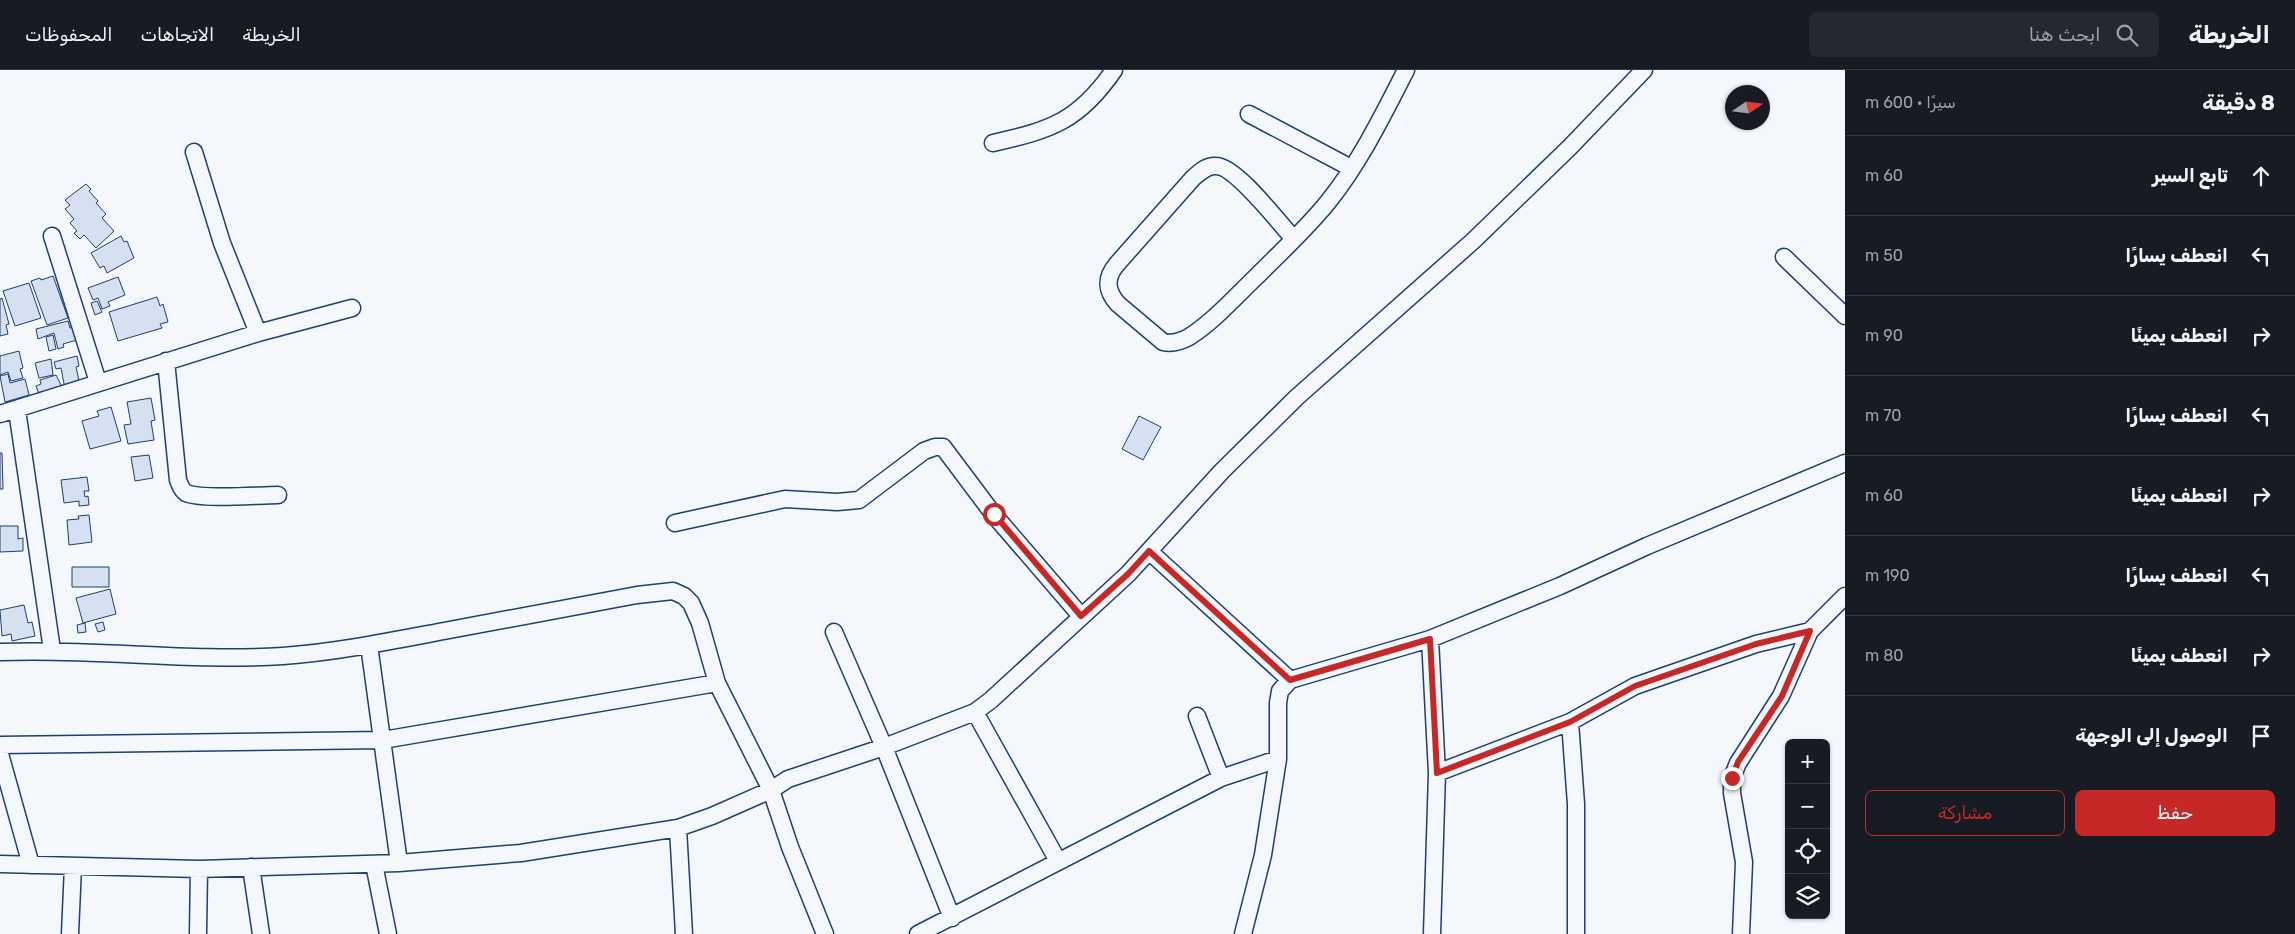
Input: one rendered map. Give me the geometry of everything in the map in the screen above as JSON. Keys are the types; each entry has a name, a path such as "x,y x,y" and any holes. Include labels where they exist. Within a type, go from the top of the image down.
{"street":[{"path":"993,143 1038,133 1070,118 1091,100 1114,70"},
{"path":"1294,239 1245,184 1223,166 1214,166 1203,169 1193,178 1116,264 1111,271 1108,286 1112,297 1118,304 1163,342 1171,344 1188,338 1209,322 1294,239 1328,202 1351,168 1406,70"},
{"path":"0,864 199,869 399,863 521,852 678,828 712,816 771,790 788,779 884,747 975,712 1011,682 1128,574 1222,471 1290,403 1473,241 1570,148 1644,70"},
{"path":"1249,114 1351,168"},
{"path":"194,152 222,243 258,333"},
{"path":"52,236 98,382"},
{"path":"1784,256 1845,316"},
{"path":"0,414 258,333 352,308"},
{"path":"166,361 178,480 182,489 187,493 201,495 278,495"},
{"path":"17,410 52,650"},
{"path":"675,523 785,499 837,502 859,500 924,451 936,446 943,447 994,514 1081,616"},
{"path":"1243,934 1263,855 1278,759 1278,702 1280,691 1290,680 1430,639 1560,586 1845,463"},
{"path":"1149,551 1290,680"},
{"path":"0,652 52,650 165,657 227,658 285,656 370,645 637,595 672,591 684,596 692,603 717,683 771,790 790,847 825,934"},
{"path":"1742,934 1744,862 1732,793 1732,778 1738,762 1782,696 1810,631 1845,596"},
{"path":"1437,773 1570,722 1635,686 1756,644 1810,631"},
{"path":"834,632 884,747 952,918"},
{"path":"1430,639 1437,773 1432,934"},
{"path":"370,645 399,863"},
{"path":"0,745 383,740 717,683"},
{"path":"975,712 1058,861"},
{"path":"1197,716 1221,778"},
{"path":"1570,722 1576,804 1576,934"},
{"path":"0,754 31,865"},
{"path":"918,934 1221,778 1278,759"},
{"path":"678,828 684,934"},
{"path":"374,864 388,934"},
{"path":"70,934 73,866"},
{"path":"251,867 261,934"},
{"path":"198,934 199,869"}],"building":[{"path":"86,184 91,189 89,191 98,201 96,203 106,214 102,218 114,231 96,248 84,235 80,239 74,233 77,231 70,223 74,219 65,209 70,205 65,200"},
{"path":"121,236 124,242 127,241 134,258 107,273 104,266 100,268 91,253"},
{"path":"53,276 68,318 47,325 31,281"},
{"path":"118,277 125,295 108,302 110,306 102,309 98,298 93,300 88,288"},
{"path":"29,283 41,318 15,326 3,291"},
{"path":"157,297 160,306 163,304 168,322 160,324 162,328 118,341 109,312"},
{"path":"2,298 9,324 6,325 8,334 0,336 0,299"},
{"path":"97,301 102,312 95,315 91,303"},
{"path":"68,321 70,328 73,327 77,340 63,344 64,347 58,349 54,333 38,339 36,329"},
{"path":"53,335 56,349 49,351 46,337"},
{"path":"19,351 23,368 20,369 23,378 11,381 8,372 0,375 0,356"},
{"path":"77,356 79,366 76,367 80,385 65,389 61,368 56,369 54,362"},
{"path":"51,359 53,375 39,378 35,363"},
{"path":"8,374 10,383 25,379 29,395 5,402 0,376"},
{"path":"56,375 63,389 39,394 36,386 41,384 40,380"},
{"path":"151,398 155,420 151,421 154,440 128,444 124,425 131,424 127,402"},
{"path":"111,407 121,441 90,449 82,421 99,416 97,411"},
{"path":"1139,416 1161,427 1143,460 1122,449"},
{"path":"0,453 2,453 3,489 0,489"},
{"path":"149,455 153,478 135,481 131,457"},
{"path":"87,477 89,491 84,491 85,497 88,496 89,505 79,506 79,501 64,503 61,480"},
{"path":"89,515 92,542 69,545 67,520 79,519 78,516"},
{"path":"0,526 18,526 18,539 23,538 23,551 0,552"},
{"path":"72,567 109,567 109,587 72,587"},
{"path":"110,589 116,614 83,623 76,598"},
{"path":"24,605 28,623 32,622 35,636 12,641 11,634 2,636 0,610"},
{"path":"103,622 105,630 98,632 95,624"},
{"path":"85,623 86,632 78,633 77,625"}],"route":[{"path":"994,514 1081,616 1128,574 1149,551 1290,680 1430,639 1437,773 1570,722 1635,686 1756,644 1810,631 1782,696 1738,762 1732,778"}]}
